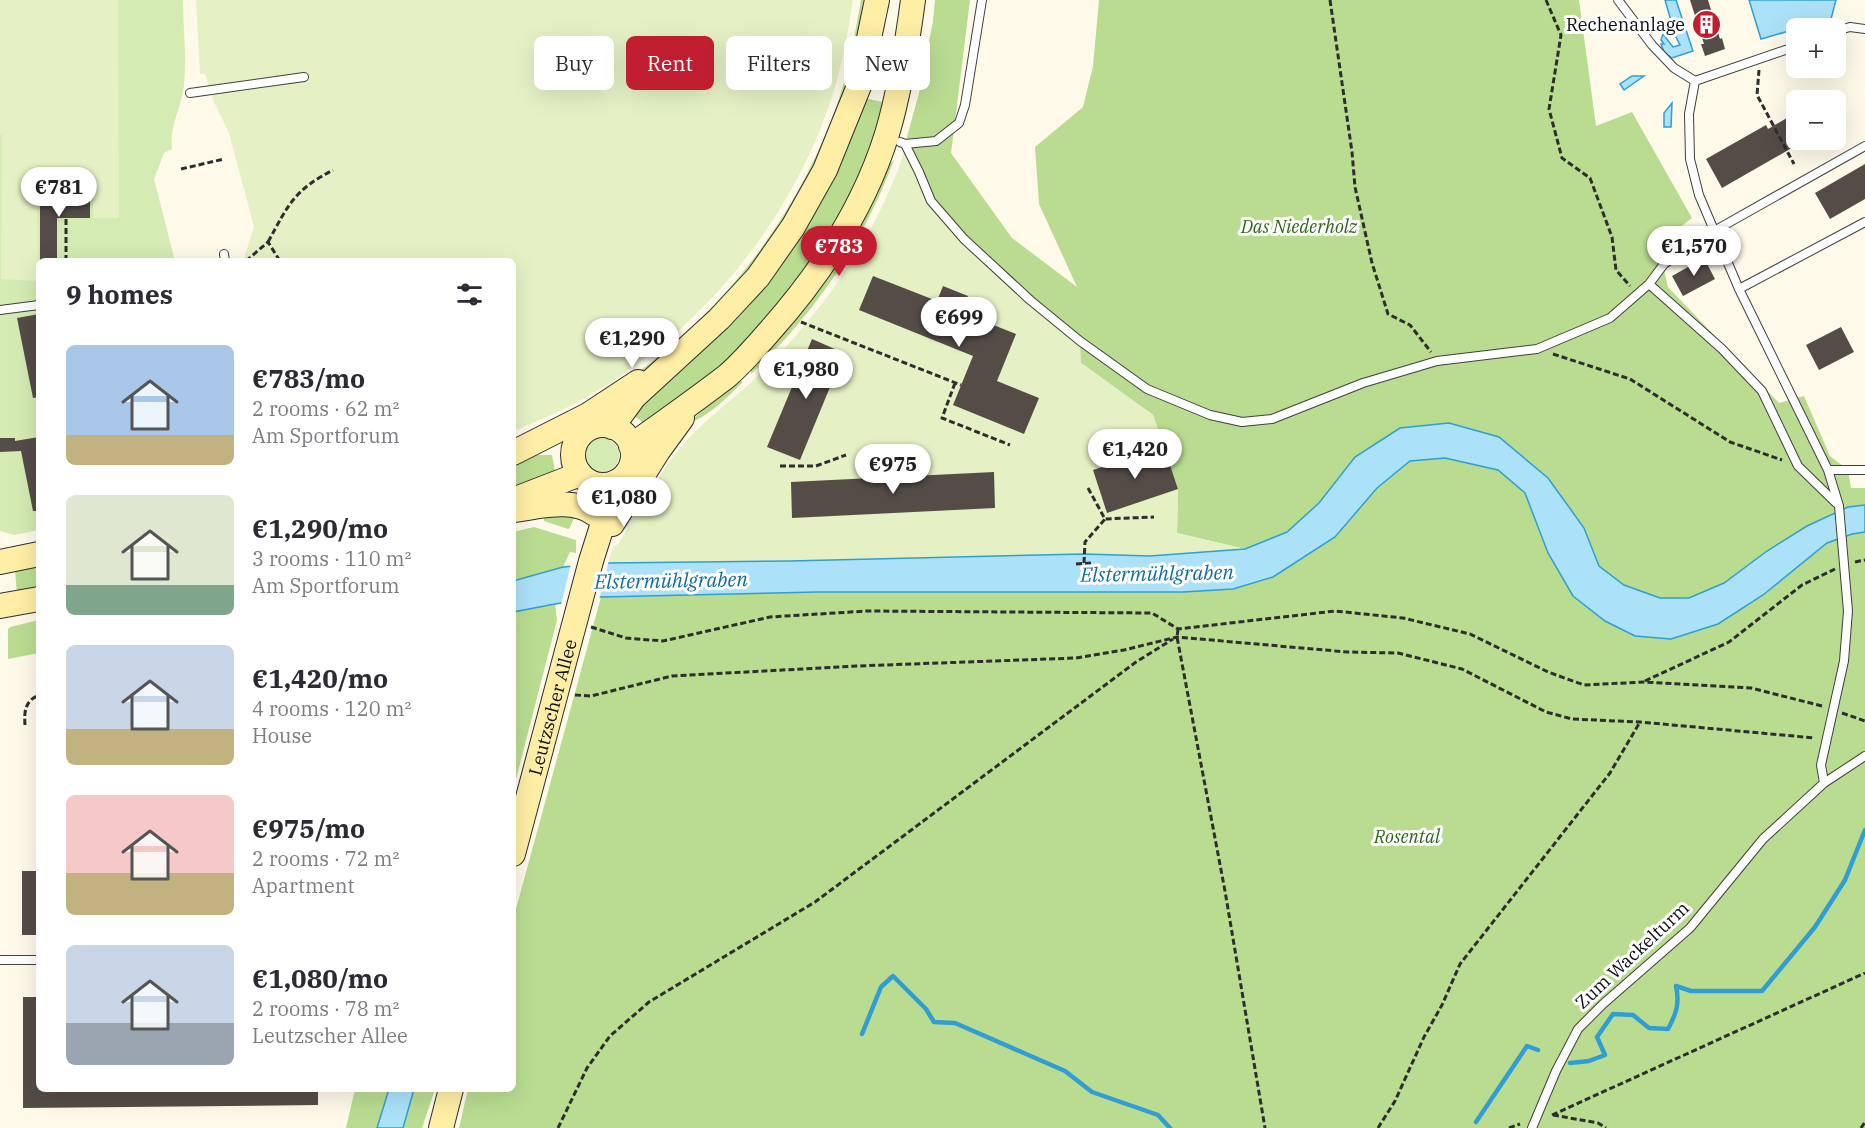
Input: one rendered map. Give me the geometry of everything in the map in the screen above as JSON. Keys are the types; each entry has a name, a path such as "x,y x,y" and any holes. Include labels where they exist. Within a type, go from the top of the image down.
{"main road":[{"path":"869,36 877,0"},
{"path":"631,446 728,375 749,355 803,293 842,232 865,189 896,140 896,97 909,34 913,0"},
{"path":"612,427 634,397 719,319 758,277 793,227 825,170 857,90"},
{"path":"872,90 896,97"},
{"path":"516,452 588,415 677,356"},
{"name":"Leutzscher Allee","path":"591,561 610,526 674,429 728,375"},
{"path":"516,499 597,480 628,471 632,463 631,446 620,431 612,427 594,427 579,438 574,446 574,461 597,480"},
{"path":"516,454 574,446"},
{"name":"Leutzscher Allee","path":"591,561 597,480"},
{"name":"Leutzscher Allee","path":"516,843 591,561 597,480"},
{"path":"516,510 564,504 587,508 595,514"},
{"path":"0,562 36,555"},
{"path":"0,606 36,599"},
{"path":"441,1128 449,1092"}],"lane":[{"path":"896,140 936,141 958,123 965,105 982,0"},
{"path":"1618,0 1652,45 1674,68 1695,81"},
{"path":"1846,28 1865,29"},
{"path":"1695,81 1786,50"},
{"path":"190,93 304,77"},
{"path":"1695,81 1689,114 1690,159 1699,195 1739,289 1828,470 1839,506 1848,611 1844,661 1821,765 1824,783"},
{"path":"896,140 919,172 930,201 964,239 1030,300 1080,341 1147,389 1200,411 1242,422 1272,419 1363,384 1437,361 1537,349 1610,318 1649,284 1664,264 1714,231 1865,146"},
{"path":"1739,289 1865,222"},
{"path":"1649,284 1722,348 1762,391 1798,466 1839,506"},
{"path":"0,310 36,305"},
{"path":"1828,470 1865,470"},
{"name":"Zum Wackelturm","path":"1532,1128 1556,1071 1578,1029 1603,1004 1690,928 1763,839 1824,783 1865,756"},
{"path":"0,960 36,960"}],"path":[{"path":"1329,0 1352,152 1355,187 1372,263 1388,314 1410,325 1437,361"},
{"path":"1546,0 1561,35 1549,109 1562,158 1590,178 1612,237 1616,270 1630,287 1649,284"},
{"path":"1761,59 1757,95 1794,164"},
{"path":"181,169 224,159"},
{"path":"249,258 268,242 292,200 309,182 333,170"},
{"path":"66,218 66,258"},
{"path":"268,242 278,258"},
{"path":"784,315 961,385"},
{"path":"1537,349 1630,379 1730,442 1798,466"},
{"path":"955,383 942,418 1010,445"},
{"path":"780,466 816,466 846,455"},
{"path":"1088,488 1104,519"},
{"path":"1084,563 1085,542 1104,519 1154,517"},
{"path":"1860,561 1865,560"},
{"path":"1076,564 1091,563"},
{"path":"1644,682 1729,642 1802,585 1845,564"},
{"path":"578,613 626,638 663,641 770,617 867,611 1152,613 1178,629 1335,611 1403,618 1470,634 1548,672 1584,685 1644,682 1750,688 1834,710 1865,721"},
{"path":"1178,629 1177,637 1225,891 1265,1128"},
{"path":"558,1128 587,1068 604,1044 649,1002 815,902 1136,662 1177,637"},
{"path":"555,695 591,696 672,676 1076,658 1124,650 1177,637 1347,652 1398,653 1462,669 1546,712 1572,719 1640,722 1826,741"},
{"path":"25,725 26,706 29,700 36,696"},
{"path":"1378,1128 1395,1101 1460,964 1610,773 1640,722"},
{"path":"1536,1118 1552,1114 1865,973"},
{"path":"1552,1114 1598,1123 1606,1128"},
{"path":"1860,1128 1865,1122"}],"green space":[{"path":"0,0 183,0 184,85 172,132 172,149 164,153 154,179 174,258 36,258 36,531 14,535 0,531"},
{"path":"0,0 118,0 119,218 93,218 93,191 37,190 36,281 1,279 2,135 0,135"},
{"path":"196,0 853,0 847,36 844,36 844,50 839,73 815,142 794,185 769,227 740,266 673,336 635,366 575,403 516,430 516,258 244,258 254,227 229,133 213,100 205,74 200,74"},
{"path":"861,0 864,0 858,36 854,36"},
{"name":"Rosental","path":"935,0 970,0 951,153 1012,238 1077,287 1039,204 1035,147 1083,107 1093,66 1099,0 1579,0 1596,126 1632,112 1692,218 1658,244 1668,287 1779,403 1804,396 1830,456 1848,470 1851,488 1865,488 1865,1128 459,1128 467,1092 516,1092 516,909 601,597 817,592 1183,592 1335,537 1377,488 1410,461 1445,458 1498,470 1525,493 1548,553 1573,595 1718,624 1763,595 1827,543 1852,534 1848,507 1807,526 1767,551 1724,583 1689,598 1660,598 1624,585 1599,566 1584,528 1548,478 1499,437 1449,423 1400,429 1355,457 1319,503 1287,532 1245,549 1177,533 1178,489 1153,415 1081,363 1030,300 931,201 905,144 920,90 930,90 930,36"},
{"path":"844,81 845,90 841,102 823,147 801,191 776,233 747,273 714,311 679,345 641,375 589,408 516,442 516,438 589,404 639,371 677,341 712,307 744,271 773,232 820,147"},
{"path":"864,98 883,102 888,106 836,231 737,356 647,429 640,420 629,413 715,333"},
{"path":"905,144 931,201 964,239 1080,341 1081,363 1153,415 1178,489 1177,533 1245,549 1150,556 1084,554 608,563 613,547 618,544 676,453 705,422 764,370 800,331 847,269 885,200 902,159"},
{"path":"894,160 869,217 848,255 824,291 796,326 751,374 751,368 872,202 889,165"},
{"path":"738,380 743,382 717,406 688,423"},
{"path":"602,438 614,443 619,455 614,467 602,472 590,467 585,455 590,443"},
{"path":"536,455 552,455 556,477 516,493 516,461"},
{"path":"544,514 575,515 568,529 544,521"},
{"path":"534,527 576,540 576,553 570,552 563,567 516,580 516,531"},
{"path":"36,563 36,592 17,595 15,570"},
{"path":"555,604 557,620 516,779 516,611"},
{"path":"36,621 36,654 8,659 8,629"},
{"path":"354,1092 388,1092 377,1128 346,1128"},
{"path":"413,1092 434,1092 422,1128 403,1128"}],"water":[{"path":"1665,0 1676,0 1693,51 1672,58 1664,52 1661,44 1664,44 1661,40 1663,34 1673,47 1680,45"},
{"path":"1749,0 1836,0 1831,18 1786,18 1786,32 1761,39"},
{"path":"1632,76 1644,76 1624,90 1620,84"},
{"path":"1672,103 1671,127 1664,127 1664,113"},
{"name":"Elstermühlgraben","path":"1449,423 1499,437 1548,478 1584,528 1599,566 1624,585 1660,598 1689,598 1724,583 1767,551 1807,526 1848,507 1865,505 1865,532 1827,543 1763,595 1718,624 1671,639 1635,636 1605,621 1573,596 1548,553 1525,493 1498,470 1445,458 1410,461 1377,488 1335,537 1273,577 1233,589 1183,592 817,592 601,597 516,611 516,580 563,567 608,563 1084,554 1150,556 1245,549 1287,532 1319,503 1355,457 1400,428"},
{"path":"388,1092 413,1092 403,1128 377,1128"}],"pier":[{"path":"609,560 599,600 561,605 571,564"}],"building":[{"name":"Rechenanlage","path":"1690,0 1708,0 1725,49 1705,56 1701,44 1704,44"},
{"path":"1786,118 1786,150 1788,150 1722,188 1706,159 1766,125 1768,129"},
{"path":"1865,164 1865,199 1830,219 1815,193"},
{"path":"40,193 90,193 90,218 57,218 57,258 40,258"},
{"path":"1704,258 1715,279 1683,296 1672,276"},
{"path":"873,276 937,301 943,286 968,296 961,312 1016,334 997,381 1039,398 1024,434 953,405 973,356 859,310"},
{"path":"36,315 36,398 33,398 17,318"},
{"path":"1841,327 1854,352 1819,370 1806,345"},
{"path":"812,339 844,353 800,460 767,447"},
{"path":"0,438 15,438 15,441 36,438 36,511 33,511 21,451 0,452"},
{"path":"1164,447 1178,489 1107,513 1093,470"},
{"path":"994,472 995,508 792,518 791,482"},
{"path":"22,871 36,871 36,935 22,935"},
{"path":"23,997 36,997 36,1092 318,1092 318,1105 23,1108"}],"waterway":[{"path":"1570,1063 1589,1061 1605,1055 1597,1037 1613,1014 1633,1015 1649,1028 1668,1029 1676,1009 1678,998 1676,986 1691,991 1762,991 1815,927 1845,880 1865,830"},
{"path":"862,1034 881,987 893,976 926,1009 934,1022 955,1023 1065,1071 1092,1092 1158,1115 1170,1128"},
{"path":"1476,1122 1527,1046 1538,1050"}],"place":[{"name":"Rechenanlage","path":"1706,24"}],"park label":[{"name":"Das Niederholz","path":"1299,226"}]}
